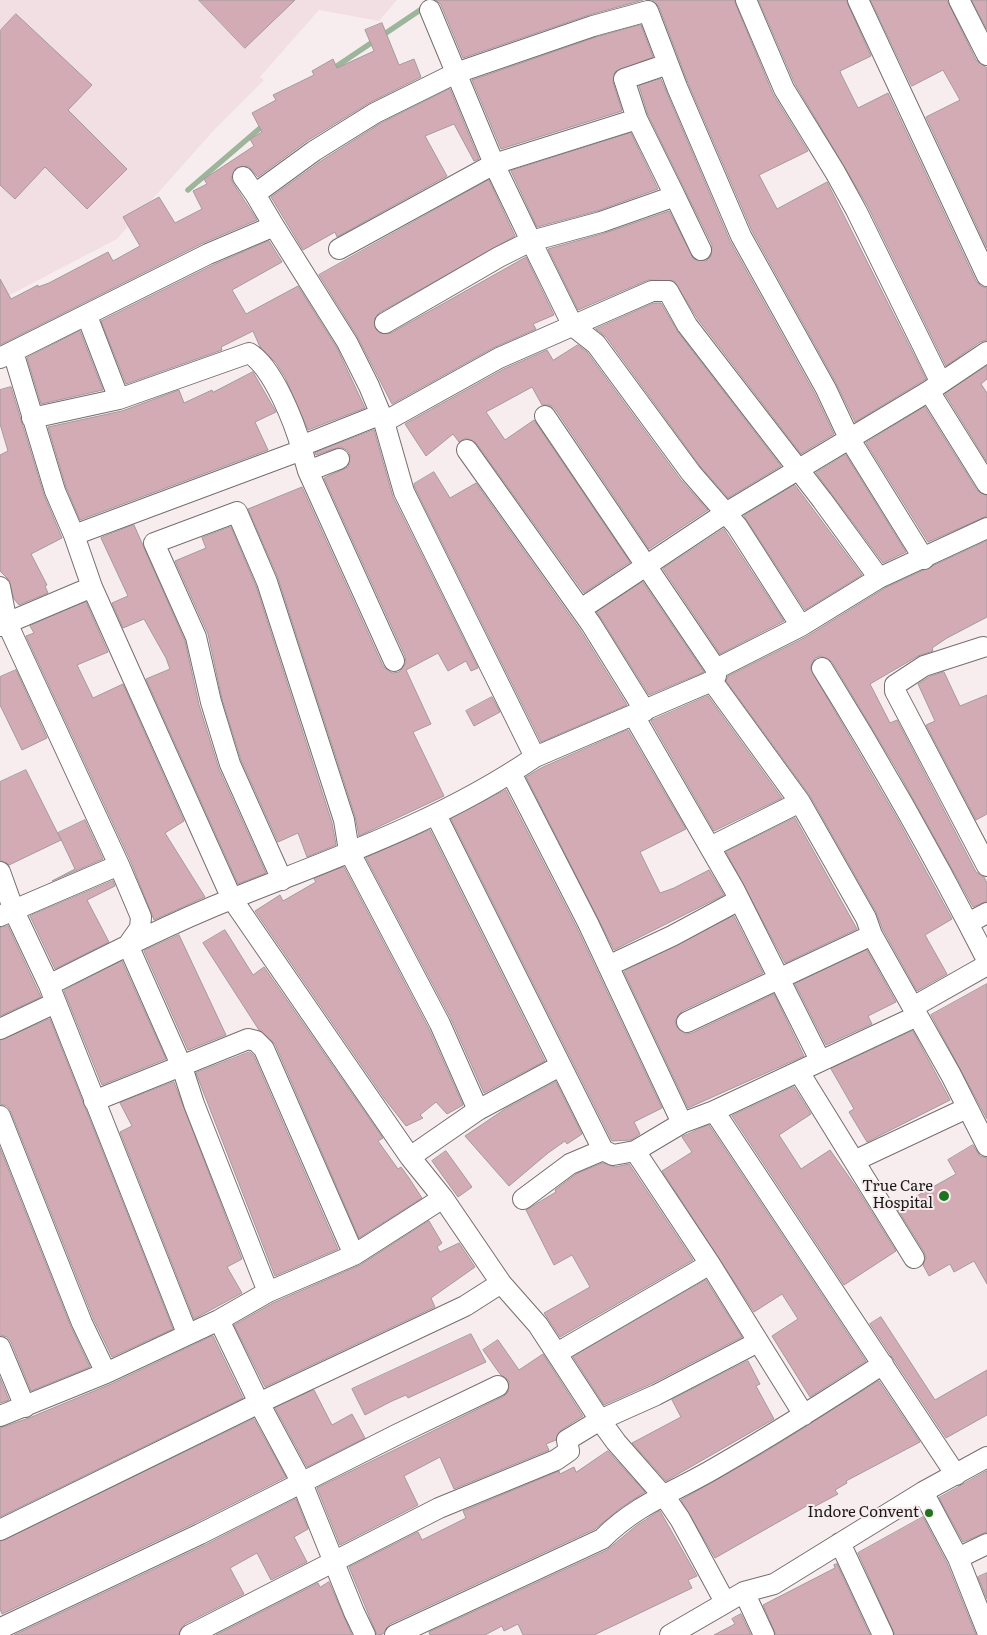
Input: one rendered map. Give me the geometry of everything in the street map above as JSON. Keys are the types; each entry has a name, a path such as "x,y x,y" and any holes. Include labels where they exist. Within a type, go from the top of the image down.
{"street":[{"path":"746,0 784,89 843,187 935,387 987,484"},
{"path":"858,0 987,276"},
{"path":"958,0 987,55"},
{"path":"254,194 314,152 375,113 456,73 593,26 646,5 668,64 741,236 826,389 850,438 924,559"},
{"path":"430,10 494,164 573,326 596,344 691,473 724,514 737,526 801,626"},
{"path":"668,64 624,79 637,119 701,250"},
{"path":"339,248 494,164 637,119"},
{"path":"243,177 347,342 369,386 382,418 404,492 534,757"},
{"path":"385,323 499,257 531,241 601,222 675,196"},
{"path":"274,226 208,254 6,355 32,418 55,491 74,535 92,587 232,899 410,1157 443,1198 501,1283 538,1325 616,1442 680,1519 725,1602"},
{"path":"74,535 382,418 499,358 652,290 668,291 688,325 879,578"},
{"path":"87,316 119,399"},
{"path":"581,609 724,514 799,471 935,387 987,352"},
{"path":"32,418 119,399 249,353 261,362 278,387 308,471 394,661"},
{"path":"545,416 648,565 714,675 800,802 866,918 872,935 951,1075 987,1146"},
{"path":"467,450 581,609 639,713 780,977 820,1060"},
{"path":"308,471 339,459"},
{"path":"282,880 230,764 211,702 196,637 154,543 237,512 267,582 344,820 349,851 440,1024 478,1110"},
{"path":"0,1029 128,945 232,899 436,815 511,773 534,757 639,713 714,675 801,626 879,578 924,559 987,528"},
{"path":"0,587 3,625 119,864 141,917 140,928 128,945"},
{"path":"3,625 92,587"},
{"path":"983,647 924,666 895,685 895,691 987,866"},
{"path":"822,668 865,737 987,960"},
{"path":"511,773 608,966 682,1123"},
{"path":"710,847 800,802"},
{"path":"436,815 603,1150 613,1154 635,1151 682,1123 714,1111 799,1072 915,1012 987,966"},
{"path":"7,913 119,864"},
{"path":"0,872 7,913 52,994 187,1333"},
{"path":"608,966 672,936 739,900"},
{"path":"968,923 987,913"},
{"path":"687,1022 872,935"},
{"path":"128,945 182,1067 198,1114 268,1292"},
{"path":"94,1100 182,1067 248,1039 256,1041 264,1049 354,1255"},
{"path":"410,1157 478,1110 560,1066"},
{"path":"799,1072 914,1258"},
{"path":"854,1161 967,1108"},
{"path":"714,1111 956,1475"},
{"path":"0,1116 82,1323 106,1373"},
{"path":"524,1199 570,1164 603,1150"},
{"path":"635,1151 710,1264 804,1415"},
{"path":"0,1416 106,1373 187,1333 219,1320 268,1292 354,1255 443,1198"},
{"path":"557,1353 710,1264"},
{"path":"0,1530 258,1403 465,1306 501,1283"},
{"path":"219,1320 258,1403 302,1483 335,1560 354,1612 366,1635"},
{"path":"190,1635 439,1508 556,1460 569,1451 567,1440 600,1420 656,1395 758,1342"},
{"path":"0,1347 25,1407"},
{"path":"395,1635 602,1539 629,1514 715,1468 804,1415 883,1364"},
{"path":"2,1630 498,1386"},
{"path":"670,1635 744,1592 774,1584 923,1492 987,1457"},
{"path":"923,1492 958,1558 987,1631"},
{"path":"840,1543 883,1635"},
{"path":"958,1558 987,1544"},
{"path":"744,1592 764,1635"}],"shaded area":[{"path":"0,0 397,0 379,21 319,10 260,77 264,80 214,130 117,239 0,300"}],"building":[{"path":"199,0 295,0 245,48"},
{"path":"436,0 643,0 589,15 463,58 441,5"},
{"path":"652,0 734,0 773,94 808,151 759,175 777,209 827,182 926,379 855,422 836,383 752,231 688,83 659,7"},
{"path":"759,0 846,0 871,56 840,71 841,74 858,108 888,93 976,281 981,286 987,288 987,340 980,342 946,366 867,205 795,84"},
{"path":"871,0 947,0 976,60 987,68 987,248 926,117 960,100 943,70 912,86"},
{"path":"972,0 987,0 987,29"},
{"path":"16,14 92,85 68,110 127,169 87,209 45,167 15,199 0,185 0,31"},
{"path":"382,23 399,65 414,59 421,77 369,103 307,141 258,177 248,166 236,168 231,178 233,183 257,220 203,243 0,345 0,279 11,299 38,285 38,287 49,283 108,252 113,261 140,246 123,217 159,197 175,223 202,209 193,191 207,184 204,179 254,146 250,139 262,132 252,113 276,100 273,95 314,75 312,71 333,59 337,68 374,51 365,30"},
{"path":"641,25 653,57 615,72 613,82 622,111 501,149 472,80 596,37"},
{"path":"661,79 730,241 815,394 834,434 801,454 697,318 674,281 648,280 578,310 548,249 605,233 669,211 694,259 706,261 711,256 712,245 648,115 639,86"},
{"path":"450,89 479,159 474,161 454,124 425,136 447,176 337,237 335,232 303,250 271,197 321,161 381,123"},
{"path":"631,133 658,189 597,211 537,227 511,171"},
{"path":"489,180 515,236 379,313 375,318 375,328 380,333 391,333 526,257 554,315 533,324 536,329 493,348 392,404 357,336 319,275"},
{"path":"269,241 282,262 232,290 246,314 298,286 337,348 365,408 308,430 285,377 276,363 260,347 253,331 221,347 222,350 126,384 101,321 213,265"},
{"path":"654,303 661,303 678,332 781,466 728,498 700,466 606,337 596,329"},
{"path":"80,331 103,390 41,404 27,358"},
{"path":"578,345 587,352 681,480 708,510 649,549 555,409 550,405 542,405 532,387 486,412 505,440 534,420 630,562 584,593 476,443 466,438 459,442 453,434 426,456 405,424 504,369 547,350 553,360"},
{"path":"987,366 987,379 981,384 987,393 987,462 945,394"},
{"path":"253,372 276,412 255,422 268,450 80,520 66,487 48,427 122,411 179,390 184,403 212,390 213,392"},
{"path":"11,387 44,495 62,538 31,554 47,585 45,586 48,593 19,605 14,599 9,580 0,571 0,455 8,451 0,424 0,390"},
{"path":"925,407 977,490 987,496 987,516 928,542 866,443"},
{"path":"374,430 393,497 478,668 471,671 466,661 448,671 438,653 406,670 431,724 413,732 444,796 359,836 355,816 278,578 248,509 302,487 383,666 392,673 399,672 406,663 405,656 324,478 348,467 350,455 347,450 340,447 316,455 315,453"},
{"path":"846,455 906,552 883,563 816,473"},
{"path":"434,472 450,498 476,483 581,631 627,705 541,742 415,488 414,484"},
{"path":"795,485 862,575 805,610 744,516"},
{"path":"134,525 185,641 199,705 219,769 266,873 238,884 146,679 170,669 166,658 144,619 123,628 112,603 128,596 101,538"},
{"path":"231,527 256,586 332,823 336,845 307,857 298,833 278,842 241,760 222,699 208,634 175,561 206,548 202,538"},
{"path":"724,529 784,621 720,654 663,569"},
{"path":"987,541 987,617 947,638 932,648 933,651 918,656 870,684 890,723 897,720 976,872 984,877 987,883 987,901 973,907 897,770 832,662 821,656 815,658 810,668 897,818 952,919 925,935 947,974 917,991 883,930 876,912 810,796 726,681 728,676 806,637 885,588"},
{"path":"643,582 704,672 649,695 597,612"},
{"path":"86,602 108,652 77,665 93,698 123,684 184,821 165,833 205,897 154,920 130,860 26,636 34,633 30,626"},
{"path":"16,670 47,738 22,750 0,705 0,677"},
{"path":"944,672 960,706 987,695 987,814 976,820 926,725 935,721 918,684 929,677"},
{"path":"708,696 782,798 714,831 651,721"},
{"path":"492,697 500,712 474,726 466,711"},
{"path":"628,730 686,829 640,852 660,893 709,870 724,895 614,950 526,777 541,768"},
{"path":"26,770 61,840 9,865 0,860 0,782"},
{"path":"506,790 577,928 662,1108 634,1122 640,1134 631,1140 612,1141 451,819"},
{"path":"795,818 857,929 785,963 726,852"},
{"path":"85,820 103,859 52,881 75,869 58,833"},
{"path":"430,830 545,1061 484,1093 451,1019 366,858"},
{"path":"344,867 429,1029 463,1105 447,1114 436,1102 420,1115 423,1118 406,1126 384,1098 255,911 280,895 283,901 316,882 314,879"},
{"path":"113,881 115,886 87,900 109,942 55,969 30,916"},
{"path":"734,916 763,973 682,1011 675,1021 677,1027 686,1034 692,1033 774,994 804,1056 688,1108 624,972"},
{"path":"8,926 41,997 0,1016 0,928"},
{"path":"225,930 253,975 264,967 383,1138 378,1141 398,1169 401,1167 422,1198 359,1238 275,1044 259,1030 203,943"},
{"path":"179,935 226,1035 188,1050 144,951"},
{"path":"867,950 896,1002 868,1016 872,1024 826,1045 795,984"},
{"path":"122,961 166,1059 102,1085 64,991"},
{"path":"987,984 987,1119 931,1015"},
{"path":"50,1019 173,1329 112,1357 93,1318 11,1112 7,1106 0,1104 0,1041"},
{"path":"913,1031 950,1100 867,1142 849,1112 854,1109 831,1069"},
{"path":"250,1052 254,1056 338,1249 275,1276 196,1073"},
{"path":"174,1082 242,1259 227,1267 242,1293 194,1319 120,1132 132,1126 120,1103"},
{"path":"556,1082 582,1134 567,1144 565,1141 548,1153 509,1186 465,1136 505,1109"},
{"path":"794,1087 811,1114 779,1135 801,1169 830,1150 856,1187 896,1251 844,1285 732,1116"},
{"path":"709,1125 866,1361 810,1397 772,1336 798,1319 782,1294 754,1312 662,1171 692,1152 682,1137"},
{"path":"973,1145 980,1156 987,1158 987,1284 974,1261 954,1272 950,1264 929,1276 923,1265 926,1258 924,1252 898,1210 916,1200 915,1197 956,1174 948,1160"},
{"path":"0,1148 71,1327 90,1367 31,1391 11,1342 7,1337 0,1335"},
{"path":"446,1151 472,1187 458,1197 432,1161"},
{"path":"603,1163 615,1167 629,1164 693,1260 560,1337 544,1313 590,1287 572,1255 554,1265 526,1210 556,1192 555,1190 576,1174"},
{"path":"429,1221 442,1243 437,1247 440,1252 459,1243 475,1267 431,1298 435,1307 265,1387 234,1325 273,1303 360,1265"},
{"path":"706,1280 742,1337 651,1384 604,1405 573,1357"},
{"path":"881,1317 935,1400 987,1370 987,1415 946,1438 870,1324"},
{"path":"471,1334 486,1362 408,1398 406,1395 392,1401 365,1415 352,1389"},
{"path":"213,1336 243,1398 0,1517 0,1428 111,1384"},
{"path":"498,1340 519,1370 543,1354 583,1416 561,1430 556,1440 546,1444 549,1450 454,1489 440,1457 404,1476 418,1505 340,1545 317,1488 504,1396 508,1392 509,1381 500,1374 483,1350"},
{"path":"748,1361 760,1384 756,1386 774,1419 666,1481 632,1443 681,1417 672,1400"},
{"path":"0,1378 9,1400 0,1403"},
{"path":"879,1381 920,1442 846,1481 847,1483 835,1490 838,1494 812,1508 810,1504 715,1558 681,1500 765,1452"},
{"path":"314,1390 332,1425 352,1414 365,1438 307,1467 275,1408"},
{"path":"254,1419 286,1477 195,1523 2,1614 0,1609 0,1542"},
{"path":"608,1451 645,1492 622,1507 595,1529 390,1624 383,1634 377,1635 349,1567 418,1532 422,1540 466,1518 463,1511 559,1471 560,1474 574,1467 576,1472"},
{"path":"987,1471 987,1532 963,1542 939,1498"},
{"path":"296,1499 308,1529 294,1537 307,1562 271,1580 257,1553 230,1568 244,1594 185,1624 178,1635 14,1635 205,1545"},
{"path":"660,1511 697,1576 688,1580 692,1588 594,1635 523,1635 518,1624 504,1631 502,1626 485,1635 430,1635 429,1632 607,1550 636,1526"},
{"path":"923,1517 947,1563 976,1635 895,1635 858,1553"},
{"path":"837,1564 870,1635 776,1635 763,1605 835,1568 834,1565"},
{"path":"987,1573 987,1599 978,1577"},
{"path":"329,1582 352,1635 216,1635 318,1583 320,1587"},
{"path":"741,1614 751,1635 714,1635 735,1624 732,1619"}],"waterway":[{"path":"331,70 435,0"},
{"path":"188,190 266,123"}],"place":[{"name":"True Care Hospital","path":"944,1196"},
{"name":"Indore Convent","path":"929,1513"}]}
